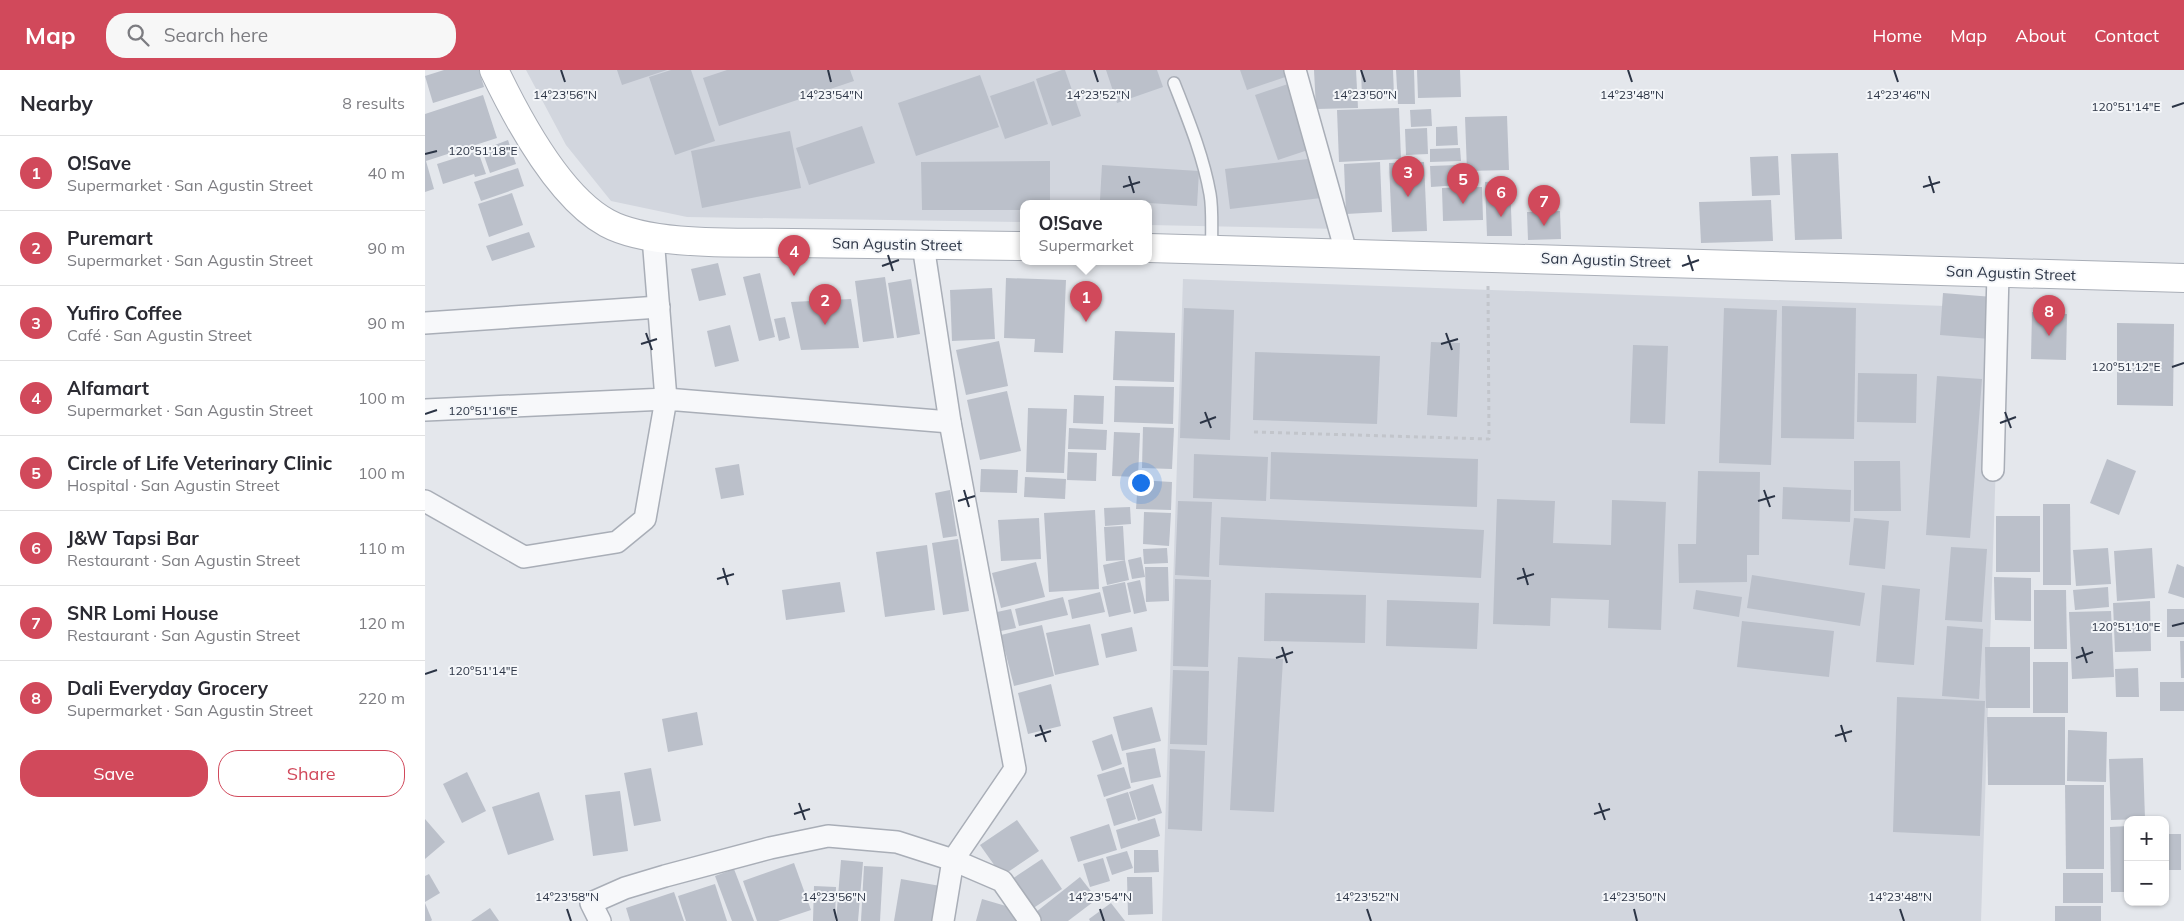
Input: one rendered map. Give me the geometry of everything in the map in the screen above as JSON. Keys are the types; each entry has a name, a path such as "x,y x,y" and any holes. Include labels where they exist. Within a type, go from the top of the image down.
{"main road":[{"name":"San Agustin Street","path":"494,70 529,136 556,175 576,198 606,223 637,235 653,238 719,241 1020,246"},
{"name":"San Agustin Street","path":"1152,248 1212,248 2184,278"}],"street":[{"path":"1295,70 1346,252"},
{"path":"425,501 524,557 617,542 645,519 666,399 653,238"},
{"path":"923,245 950,422 1015,769 953,860 943,921"},
{"path":"1993,470 1998,273"},
{"path":"425,323 659,307"},
{"path":"425,410 666,399 950,422"},
{"path":"600,921 591,904 625,888 770,848 828,836 897,842 953,860 1003,881 1030,921"}],"lane":[{"path":"1174,83 1199,148 1206,175 1210,196 1212,248"}],"path":[{"path":"1254,432 1489,439 1488,257"}],"shaded area":[{"path":"526,70 1293,70 1339,229 1152,225 1152,200 1020,200 1020,222 687,217 611,201 566,145"},
{"path":"1183,279 2001,308 1981,921 1162,921"}],"building":[{"path":"444,70 479,70 484,87 433,103 425,76"},
{"path":"617,70 667,70 622,85"},
{"path":"671,70 691,70 715,141 675,155 649,77"},
{"path":"727,70 850,70 854,81 719,126 703,78"},
{"path":"1065,70 1081,116 1052,126 1036,79"},
{"path":"1106,70 1157,70 1163,87 1117,103"},
{"path":"1240,70 1293,70 1294,74 1247,90"},
{"path":"1314,70 1356,70 1358,108 1316,109"},
{"path":"1361,70 1393,70 1394,96 1362,97"},
{"path":"1396,70 1414,70 1415,104 1398,104"},
{"path":"1417,70 1460,70 1461,97 1418,98"},
{"path":"980,75 999,127 916,156 898,103"},
{"path":"1034,81 1048,124 1005,139 990,96"},
{"path":"1291,83 1314,148 1278,160 1255,95"},
{"path":"483,95 497,138 426,161 434,189 425,192 425,114"},
{"path":"1399,108 1401,159 1339,162 1337,110"},
{"path":"1431,109 1432,126 1411,127 1410,110"},
{"path":"1507,116 1509,170 1467,171 1465,117"},
{"path":"862,126 875,163 809,185 796,148"},
{"path":"1457,126 1458,145 1436,146 1436,127"},
{"path":"1427,128 1428,154 1406,155 1405,129"},
{"path":"790,131 801,188 702,208 691,151"},
{"path":"508,140 516,164 490,173 482,150"},
{"path":"1460,148 1461,161 1430,162 1430,149"},
{"path":"478,151 486,174 475,177 474,174 443,184 437,164"},
{"path":"1838,153 1842,239 1795,240 1791,154"},
{"path":"1778,156 1780,195 1752,196 1750,157"},
{"path":"1316,158 1321,198 1230,209 1225,169"},
{"path":"1050,161 1050,200 1020,200 1020,210 922,210 921,162"},
{"path":"1380,162 1382,212 1346,214 1344,164"},
{"path":"1424,162 1427,231 1392,232 1389,163"},
{"path":"1102,165 1199,171 1197,206 1152,203 1152,200 1100,200"},
{"path":"1458,165 1459,185 1431,187 1430,166"},
{"path":"518,168 524,186 481,201 474,182"},
{"path":"1510,180 1512,236 1487,236 1485,182"},
{"path":"1482,187 1483,220 1443,221 1442,188"},
{"path":"512,193 523,225 489,237 478,204"},
{"path":"1771,200 1773,241 1701,243 1699,202"},
{"path":"1560,211 1561,239 1528,240 1527,212"},
{"path":"529,232 535,247 492,261 486,246"},
{"path":"718,263 726,295 699,301 691,269"},
{"path":"760,273 775,337 759,341 743,277"},
{"path":"885,277 894,338 863,342 855,281"},
{"path":"1006,278 1066,280 1063,353 1034,352 1035,339 1004,338"},
{"path":"911,279 920,334 897,338 888,283"},
{"path":"992,288 995,339 952,341 950,290"},
{"path":"1943,293 1993,297 1990,339 1940,335"},
{"path":"851,299 859,348 801,350 791,302"},
{"path":"1782,306 1856,308 1854,439 1781,438"},
{"path":"1184,308 1234,310 1230,440 1180,438"},
{"path":"1724,308 1777,310 1771,465 1719,463"},
{"path":"2032,312 2067,314 2066,360 2031,359"},
{"path":"785,317 790,338 779,341 774,319"},
{"path":"2117,323 2174,324 2173,406 2117,405"},
{"path":"730,325 739,361 715,367 707,331"},
{"path":"1115,331 1175,333 1174,382 1113,380"},
{"path":"999,341 1008,386 966,395 956,350"},
{"path":"1431,342 1460,343 1457,417 1427,415"},
{"path":"1633,345 1668,346 1665,424 1630,423"},
{"path":"1255,352 1380,356 1377,424 1253,420"},
{"path":"1858,373 1917,374 1916,423 1857,422"},
{"path":"1937,376 1982,379 1970,538 1926,535"},
{"path":"1115,386 1174,387 1173,424 1114,422"},
{"path":"1007,391 1021,451 980,460 967,400"},
{"path":"1074,395 1104,396 1103,424 1073,423"},
{"path":"1028,408 1067,409 1064,473 1026,472"},
{"path":"1143,427 1174,428 1172,469 1142,468"},
{"path":"1069,428 1107,430 1106,450 1068,449"},
{"path":"1114,432 1140,433 1138,477 1112,476"},
{"path":"1068,452 1097,453 1096,481 1067,480"},
{"path":"1271,452 1478,459 1477,507 1270,499"},
{"path":"1194,454 1268,457 1266,501 1193,498"},
{"path":"2107,459 2136,471 2119,515 2090,503"},
{"path":"1854,461 1900,461 1901,511 1854,511"},
{"path":"739,464 744,495 721,499 715,468"},
{"path":"981,469 1018,470 1017,493 980,492"},
{"path":"1698,471 1760,472 1759,555 1747,555 1747,582 1679,583 1678,544 1696,544"},
{"path":"1025,477 1066,479 1065,499 1024,497"},
{"path":"1138,480 1172,482 1171,510 1136,509"},
{"path":"1783,487 1851,490 1850,522 1782,519"},
{"path":"950,490 957,536 943,538 935,493"},
{"path":"1497,499 1555,501 1553,543 1611,545 1612,500 1666,502 1661,630 1608,628 1609,600 1551,598 1550,626 1493,624"},
{"path":"1178,501 1212,502 1209,577 1175,575"},
{"path":"2043,504 2070,504 2071,585 2043,585"},
{"path":"1130,507 1131,524 1105,526 1104,508"},
{"path":"1095,510 1099,589 1049,592 1044,513"},
{"path":"1144,512 1171,513 1169,546 1143,544"},
{"path":"1996,516 2040,516 2040,572 1996,572"},
{"path":"1221,517 1484,530 1481,578 1219,565"},
{"path":"1039,518 1041,559 1001,561 998,520"},
{"path":"1854,518 1889,521 1885,569 1849,565"},
{"path":"1123,526 1125,560 1106,561 1104,527"},
{"path":"958,539 969,611 943,615 932,543"},
{"path":"927,545 935,610 885,617 876,552"},
{"path":"1951,547 1987,549 1982,622 1945,620"},
{"path":"1167,548 1168,563 1144,564 1143,549"},
{"path":"2108,548 2111,584 2076,586 2073,550"},
{"path":"2152,548 2155,598 2117,601 2114,551"},
{"path":"1141,557 1145,577 1132,579 1128,560"},
{"path":"1125,560 1129,580 1107,585 1103,565"},
{"path":"1036,562 1045,597 1001,608 992,573"},
{"path":"2177,564 2184,567 2184,598 2168,593"},
{"path":"1145,567 1168,567 1169,601 1146,602"},
{"path":"1752,575 1865,593 1860,626 1747,608"},
{"path":"1994,577 2031,578 2031,621 1995,620"},
{"path":"1175,579 1211,580 1208,667 1173,666"},
{"path":"1140,580 1147,611 1134,614 1127,583"},
{"path":"840,582 845,612 786,620 782,590"},
{"path":"1125,582 1131,612 1109,617 1102,587"},
{"path":"1882,585 1920,589 1914,665 1876,662"},
{"path":"2108,587 2109,607 2075,610 2073,590"},
{"path":"1696,590 1742,597 1739,617 1693,609"},
{"path":"2034,590 2066,590 2067,649 2034,649"},
{"path":"1100,592 1105,612 1072,619 1068,600"},
{"path":"1265,593 1366,595 1365,643 1264,641"},
{"path":"1063,597 1068,615 1019,626 1015,609"},
{"path":"1387,600 1479,603 1477,649 1386,646"},
{"path":"2150,601 2151,651 2115,652 2113,603"},
{"path":"1011,609 1016,628 1001,631 997,612"},
{"path":"2167,609 2184,609 2184,637 2167,637"},
{"path":"2111,611 2114,677 2072,679 2069,612"},
{"path":"1742,621 1834,631 1829,677 1737,667"},
{"path":"1090,624 1099,665 1055,675 1046,633"},
{"path":"1042,625 1054,676 1014,686 1001,635"},
{"path":"1947,626 1983,629 1979,699 1942,696"},
{"path":"1132,627 1137,651 1106,658 1101,634"},
{"path":"2180,641 2184,641 2184,678 2181,678"},
{"path":"1985,647 2030,647 2030,708 1986,708"},
{"path":"1238,657 1283,659 1274,812 1230,810"},
{"path":"2033,662 2068,662 2068,713 2033,713"},
{"path":"2138,668 2139,697 2116,697 2115,669"},
{"path":"1173,670 1209,671 1207,745 1170,744"},
{"path":"2160,682 2184,682 2184,711 2160,711"},
{"path":"1051,684 1061,726 1028,734 1018,693"},
{"path":"1897,697 1985,701 1980,836 1893,832"},
{"path":"1152,707 1161,741 1122,751 1113,717"},
{"path":"697,712 703,745 668,752 662,719"},
{"path":"1987,717 2065,717 2065,785 1988,785"},
{"path":"2068,730 2107,732 2106,782 2067,781"},
{"path":"1112,734 1122,764 1102,771 1092,741"},
{"path":"1155,748 1161,777 1131,783 1126,753"},
{"path":"1170,749 1205,751 1202,831 1168,829"},
{"path":"2143,758 2145,816 2124,816 2124,820 2111,820 2109,759"},
{"path":"1124,767 1131,788 1104,797 1097,775"},
{"path":"651,768 661,821 634,826 624,773"},
{"path":"467,772 486,811 462,823 443,784"},
{"path":"1153,784 1162,813 1138,821 1129,792"},
{"path":"2065,785 2104,785 2104,869 2066,869"},
{"path":"620,791 628,851 593,856 585,795"},
{"path":"539,792 554,840 508,855 492,807"},
{"path":"1128,792 1136,819 1114,826 1106,799"},
{"path":"1155,818 1160,836 1121,849 1116,830"},
{"path":"425,819 445,842 425,859"},
{"path":"1017,820 1039,851 1002,876 980,845"},
{"path":"1109,824 1117,850 1078,862 1070,837"},
{"path":"2124,826 2124,892 2111,892 2110,827"},
{"path":"2169,834 2181,834 2181,870 2169,870"},
{"path":"1134,850 1158,850 1159,872 1134,873"},
{"path":"1127,851 1133,868 1112,875 1106,857"},
{"path":"1103,858 1110,881 1090,887 1083,864"},
{"path":"1042,859 1062,889 1029,911 1009,881"},
{"path":"841,860 863,862 858,921 836,921"},
{"path":"794,863 811,910 778,921 757,921 743,881"},
{"path":"864,866 883,867 880,921 861,921"},
{"path":"734,869 754,921 732,921 715,876"},
{"path":"2063,873 2103,873 2103,903 2063,903"},
{"path":"429,874 440,893 425,902 425,876"},
{"path":"1080,877 1097,899 1068,921 1034,921 1031,916"},
{"path":"1127,877 1152,877 1153,914 1128,915"},
{"path":"901,879 946,887 941,921 894,921"},
{"path":"715,884 727,921 686,921 678,896"},
{"path":"814,886 836,887 835,921 813,921"},
{"path":"674,892 684,921 630,921 626,908"},
{"path":"982,899 1020,910 1017,921 976,921"},
{"path":"425,903 432,920 431,921 425,921"},
{"path":"1111,903 1125,921 1090,921 1089,919"},
{"path":"2055,906 2101,906 2101,921 2055,921"},
{"path":"490,908 499,921 471,921"}],"place":[{"name":"Yufiro Coffee","path":"1408,197"},
{"name":"Circle of Life Veterinary Clinic","path":"1463,204"},
{"name":"J&W Tapsi Bar","path":"1501,217"},
{"name":"SNR Lomi House","path":"1544,226"},
{"name":"Alfamart","path":"794,276"},
{"name":"O!Save","path":"1086,322"},
{"name":"Puremart","path":"825,325"},
{"name":"Dali Everyday Grocery","path":"2049,336"}]}
